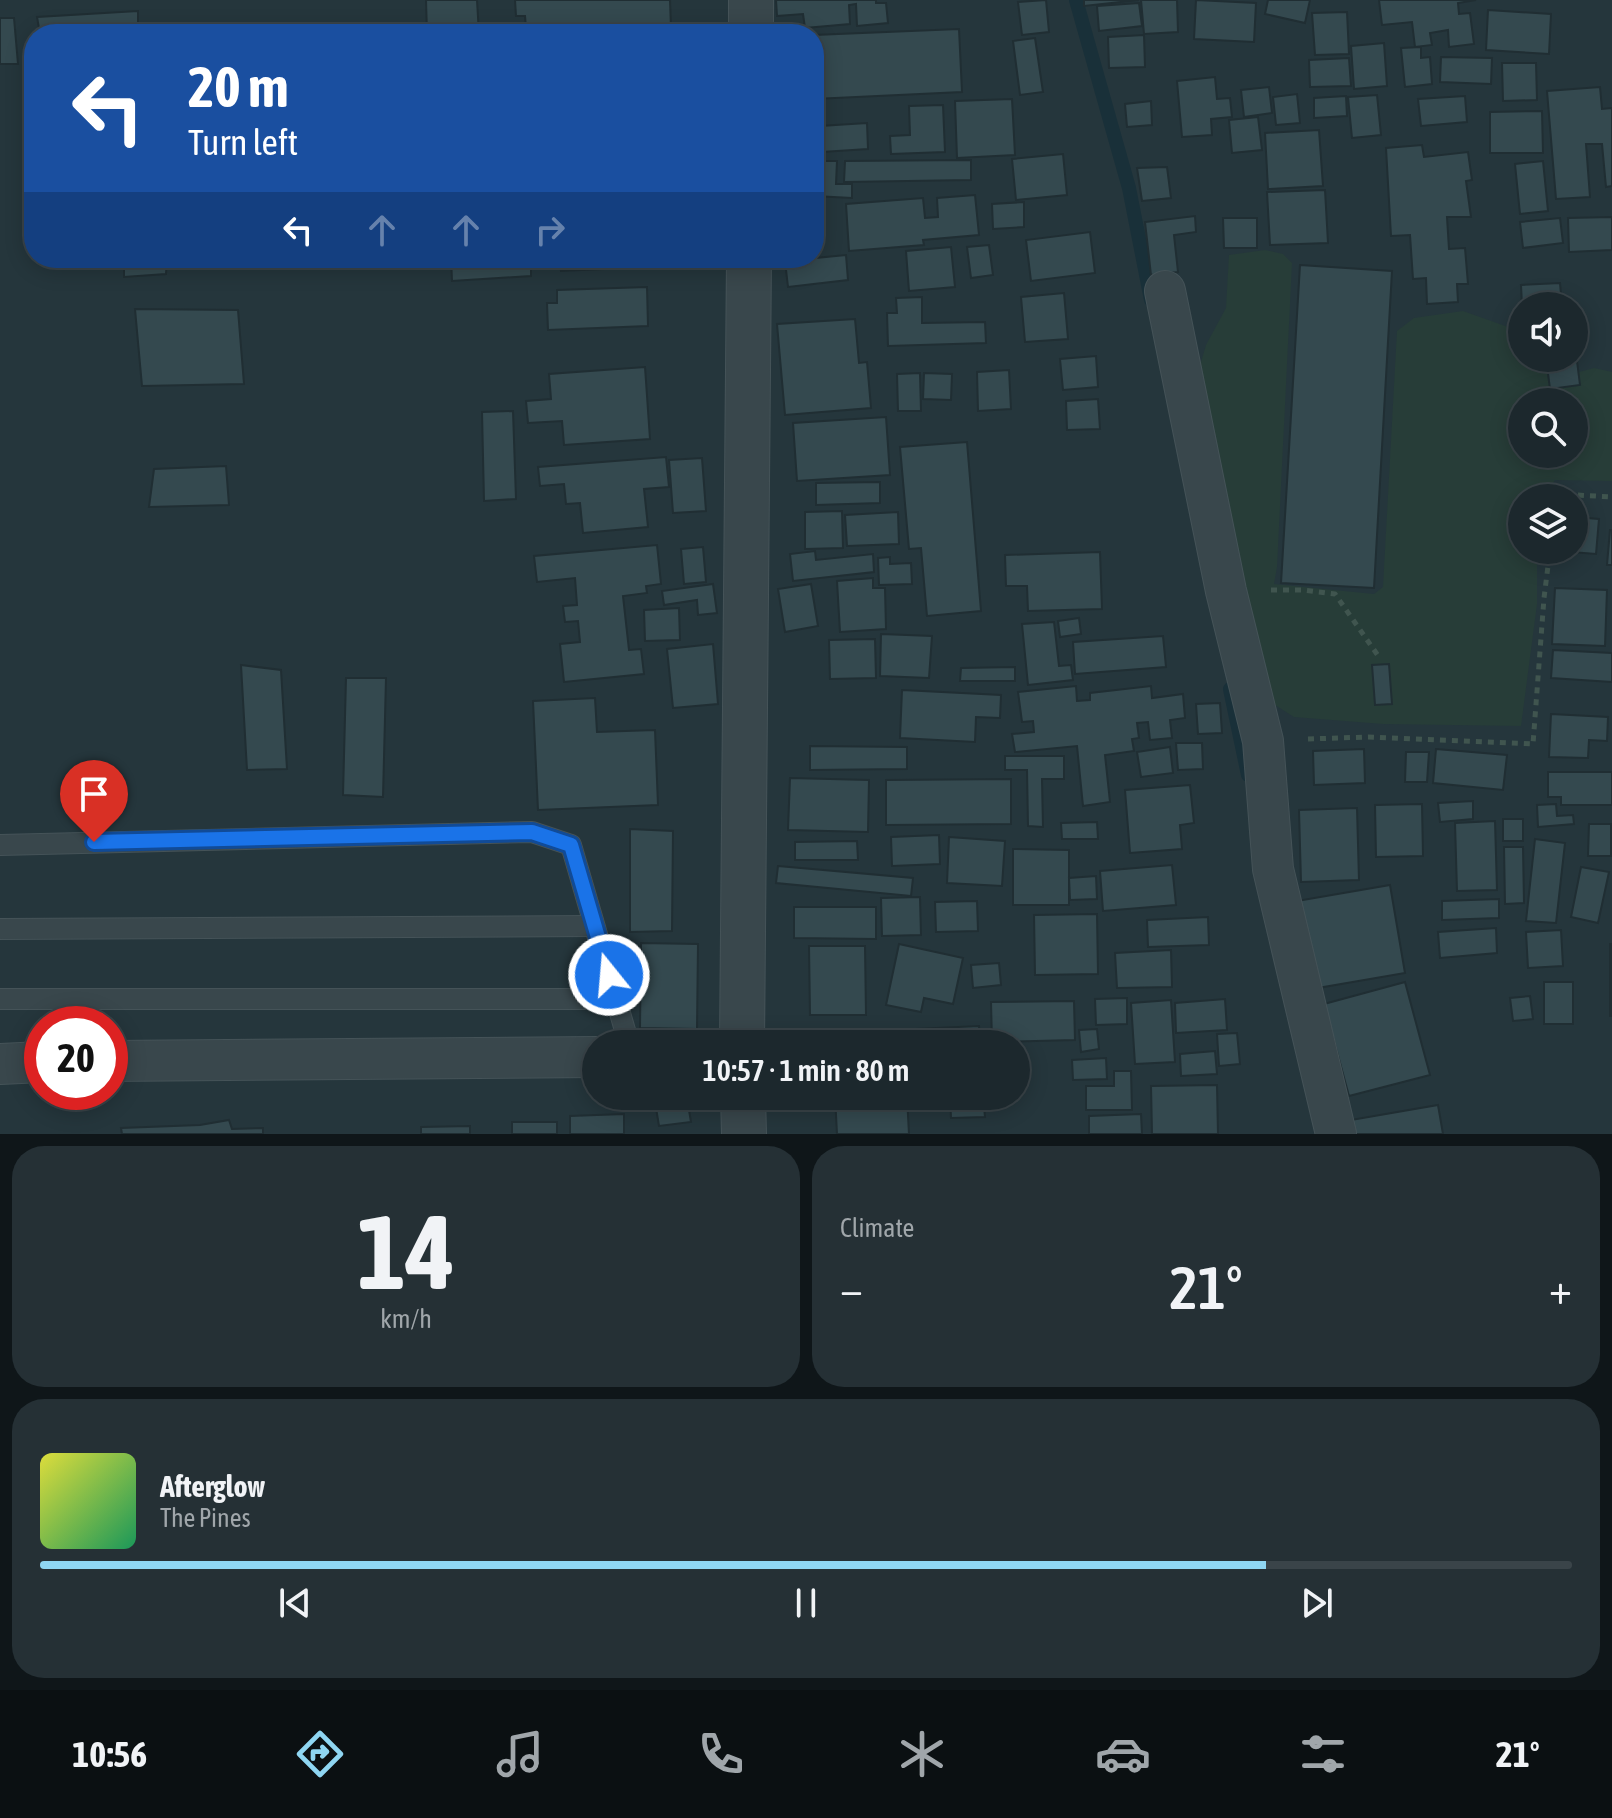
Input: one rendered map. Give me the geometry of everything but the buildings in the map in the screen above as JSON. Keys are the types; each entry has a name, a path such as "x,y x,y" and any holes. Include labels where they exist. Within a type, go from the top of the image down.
{"street":[{"path":"751,0 751,24"},
{"path":"742,1030 749,268"},
{"path":"1165,291 1226,591 1263,741 1273,869 1336,1134"},
{"path":"1273,869 1265,881 1265,889 1311,1134"},
{"path":"128,1061 582,1057"},
{"path":"0,1064 24,1063"},
{"path":"743,1110 744,1134"}],"lane":[{"path":"0,845 532,832 571,845 625,1030"},
{"path":"0,929 594,926"},
{"path":"0,999 616,999"}],"path":[{"path":"1588,496 1612,497"},
{"path":"1263,741 1368,737 1533,744 1548,564"},
{"path":"1226,591 1303,590 1335,594 1379,657"}],"green space":[{"path":"1265,250 1283,254 1292,263 1274,584 1374,594 1383,587 1397,331 1414,318 1463,311 1508,327 1508,372 1547,372 1550,388 1508,388 1508,468 1588,468 1588,388 1557,388 1579,385 1579,372 1594,368 1612,372 1612,481 1555,480 1552,484 1508,484 1508,564 1537,564 1537,604 1521,726 1383,724 1294,717 1269,701 1194,386 1206,345 1226,308 1229,255"}],"waterway":[{"path":"1076,0 1129,188 1151,300"},
{"path":"1230,689 1248,775"}],"route":[{"path":"94,842 532,832 571,845 609,975"}]}
